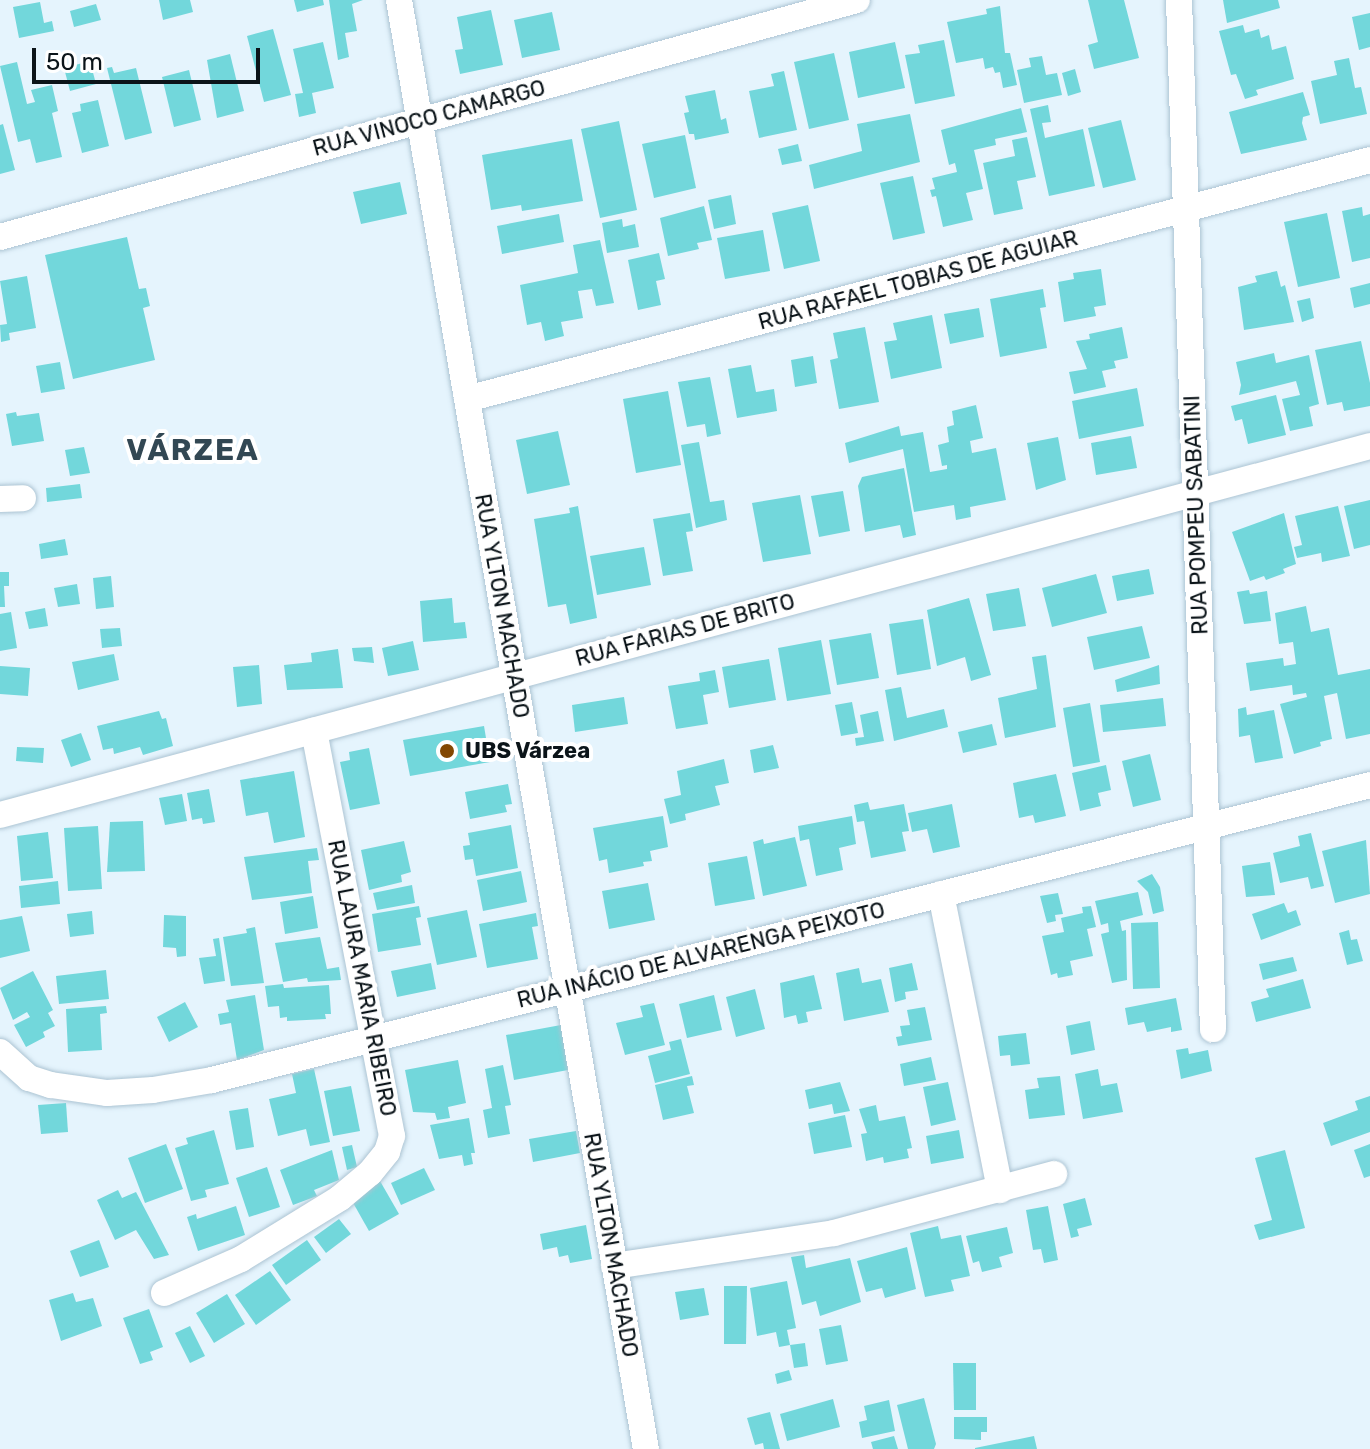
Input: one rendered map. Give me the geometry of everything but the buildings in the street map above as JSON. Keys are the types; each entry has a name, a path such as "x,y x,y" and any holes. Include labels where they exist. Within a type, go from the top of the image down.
{"street":[{"name":"RUA YLTON MACHADO","path":"399,0 646,1449"},
{"name":"RUA VINOCO CAMARGO","path":"0,237 857,0"},
{"name":"RUA POMPEU SABATINI","path":"1179,0 1213,1029"},
{"name":"RUA RAFAEL TOBIAS DE AGUIAR","path":"467,399 1370,160"},
{"name":"RUA FARIAS DE BRITO","path":"0,815 1370,446"},
{"name":"RUA LAURA MARIA RIBEIRO","path":"164,1293 290,1232 370,1173 387,1152 392,1136 314,730"},
{"name":"RUA INÁCIO DE ALVARENGA PEIXOTO","path":"0,1052 29,1078 51,1085 107,1093 153,1090 212,1080 1370,785"},
{"path":"941,894 1000,1190"},
{"path":"614,1266 834,1233 1054,1174"}],"place":[{"name":"UBS Várzea","path":"447,751"}],"district":[{"name":"VÁRZEA","path":"193,450"}]}
